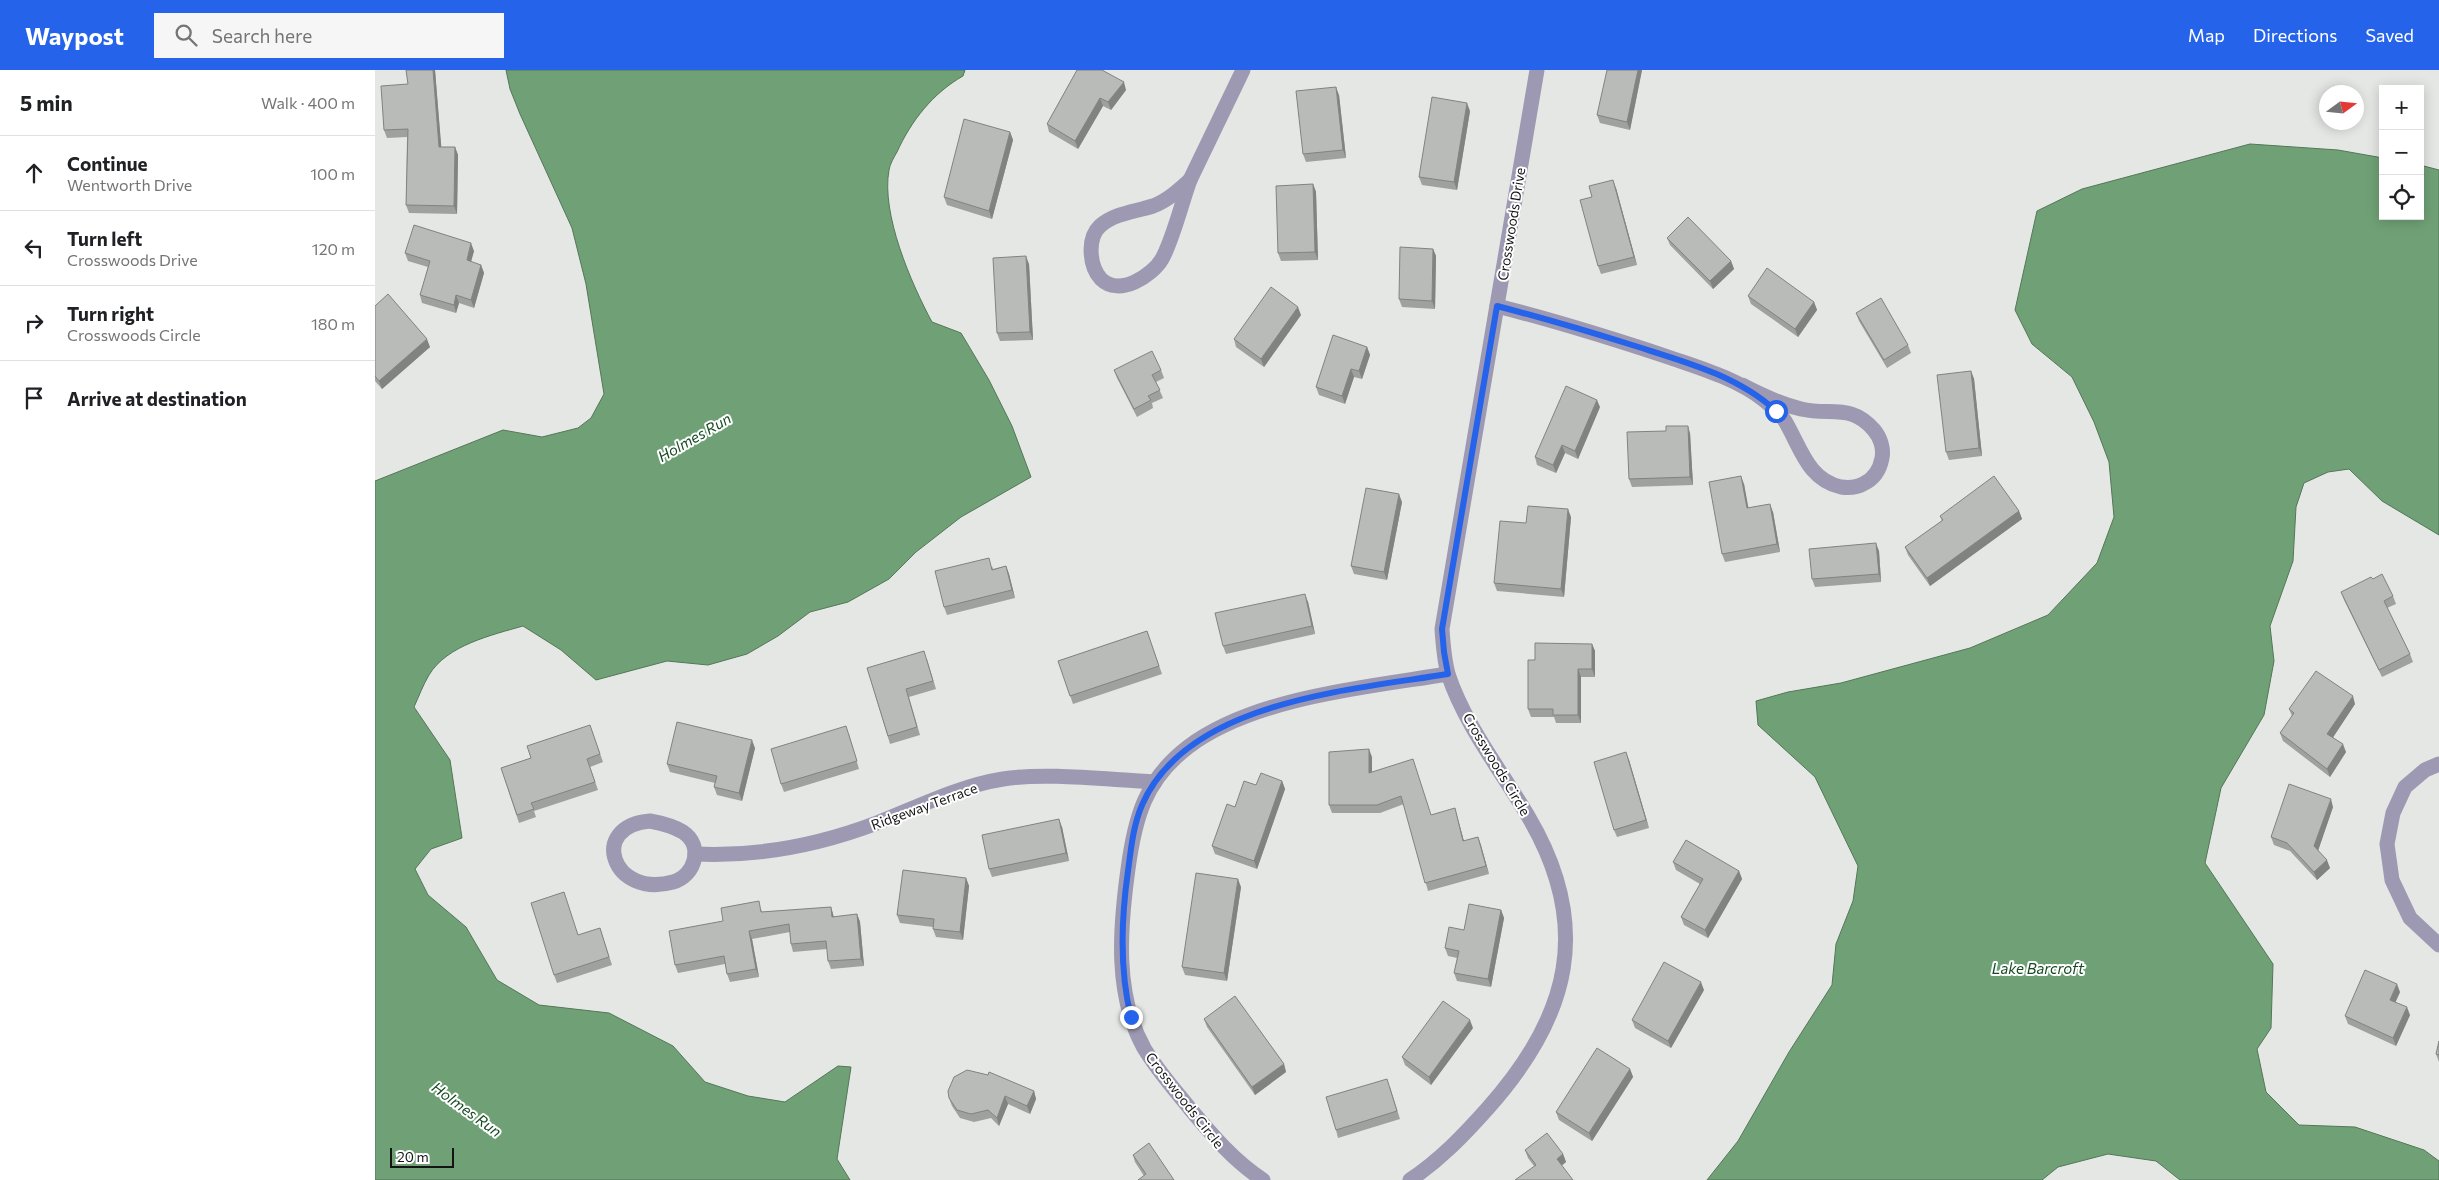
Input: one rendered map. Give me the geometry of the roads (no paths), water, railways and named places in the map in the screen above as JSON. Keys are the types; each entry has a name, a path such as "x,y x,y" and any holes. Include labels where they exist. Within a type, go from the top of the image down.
{"street":[{"path":"1189,180 1175,194 1155,205 1117,215 1099,227 1092,238 1091,252 1095,267 1101,278 1110,284 1121,286 1139,280 1152,272 1162,258 1189,180 1243,70"},
{"name":"Crosswoods Drive","path":"1448,674 1442,629 1537,70"},
{"path":"1497,306 1553,320 1649,351 1742,385 1773,401 1804,410 1851,413 1867,422 1879,436 1883,455 1880,469 1870,481 1856,487 1830,484 1817,476 1784,420 1764,400 1742,385"},
{"name":"Crosswoods Circle","path":"1263,1180 1224,1149 1160,1073 1143,1046 1131,1017 1124,989 1121,953 1125,887 1133,831 1142,805 1155,782 1172,761 1191,746 1222,728 1251,715 1297,701 1448,674 1476,734 1541,839 1557,878 1564,906 1567,936 1565,960 1557,996 1544,1029 1527,1060 1507,1086 1461,1138 1433,1165 1410,1180"},
{"path":"2439,764 2425,770 2405,787 2393,813 2387,844 2392,880 2410,918 2439,945"},
{"name":"Ridgeway Terrace","path":"695,854 723,856 801,847 875,824 966,788 1003,779 1033,777 1155,782"},
{"path":"650,821 683,832 692,842 695,854 690,872 681,880 660,886 643,885 623,874 616,862 614,848 616,837 625,828 636,822 650,821"}],"water":[{"name":"Holmes Run","path":"506,70 965,70 963,76 933,99 909,129 889,170 889,207 907,268 932,322 961,333 989,380 1012,426 1031,477 961,517 916,552 889,579 848,602 810,612 778,636 747,654 708,665 667,661 596,680 561,650 523,626 471,643 447,656 429,675 414,707 450,760 462,838 431,849 415,869 428,895 466,927 497,980 539,1005 609,1013 673,1046 705,1082 748,1096 785,1102 838,1066 851,1067 837,1159 850,1180 375,1180 375,481 503,430 542,437 578,428 591,418 604,394 586,284 572,228 520,114 510,89"},
{"name":"Lake Barcroft","path":"2250,144 2338,150 2379,157 2379,220 2424,220 2424,166 2439,170 2439,535 2382,501 2349,469 2328,472 2304,483 2296,507 2293,561 2270,626 2274,661 2264,715 2221,788 2205,863 2273,964 2271,1028 2257,1049 2266,1092 2299,1125 2355,1127 2424,1150 2439,1161 2439,1180 2180,1180 2156,1161 2108,1154 2058,1167 2042,1180 1707,1180 1738,1141 1789,1052 1832,985 1836,944 1853,901 1858,866 1815,777 1758,725 1756,701 1788,692 1841,683 1970,648 2048,615 2097,563 2114,517 2109,462 2094,422 2072,377 2032,344 2015,310 2037,211 2082,189"}]}
